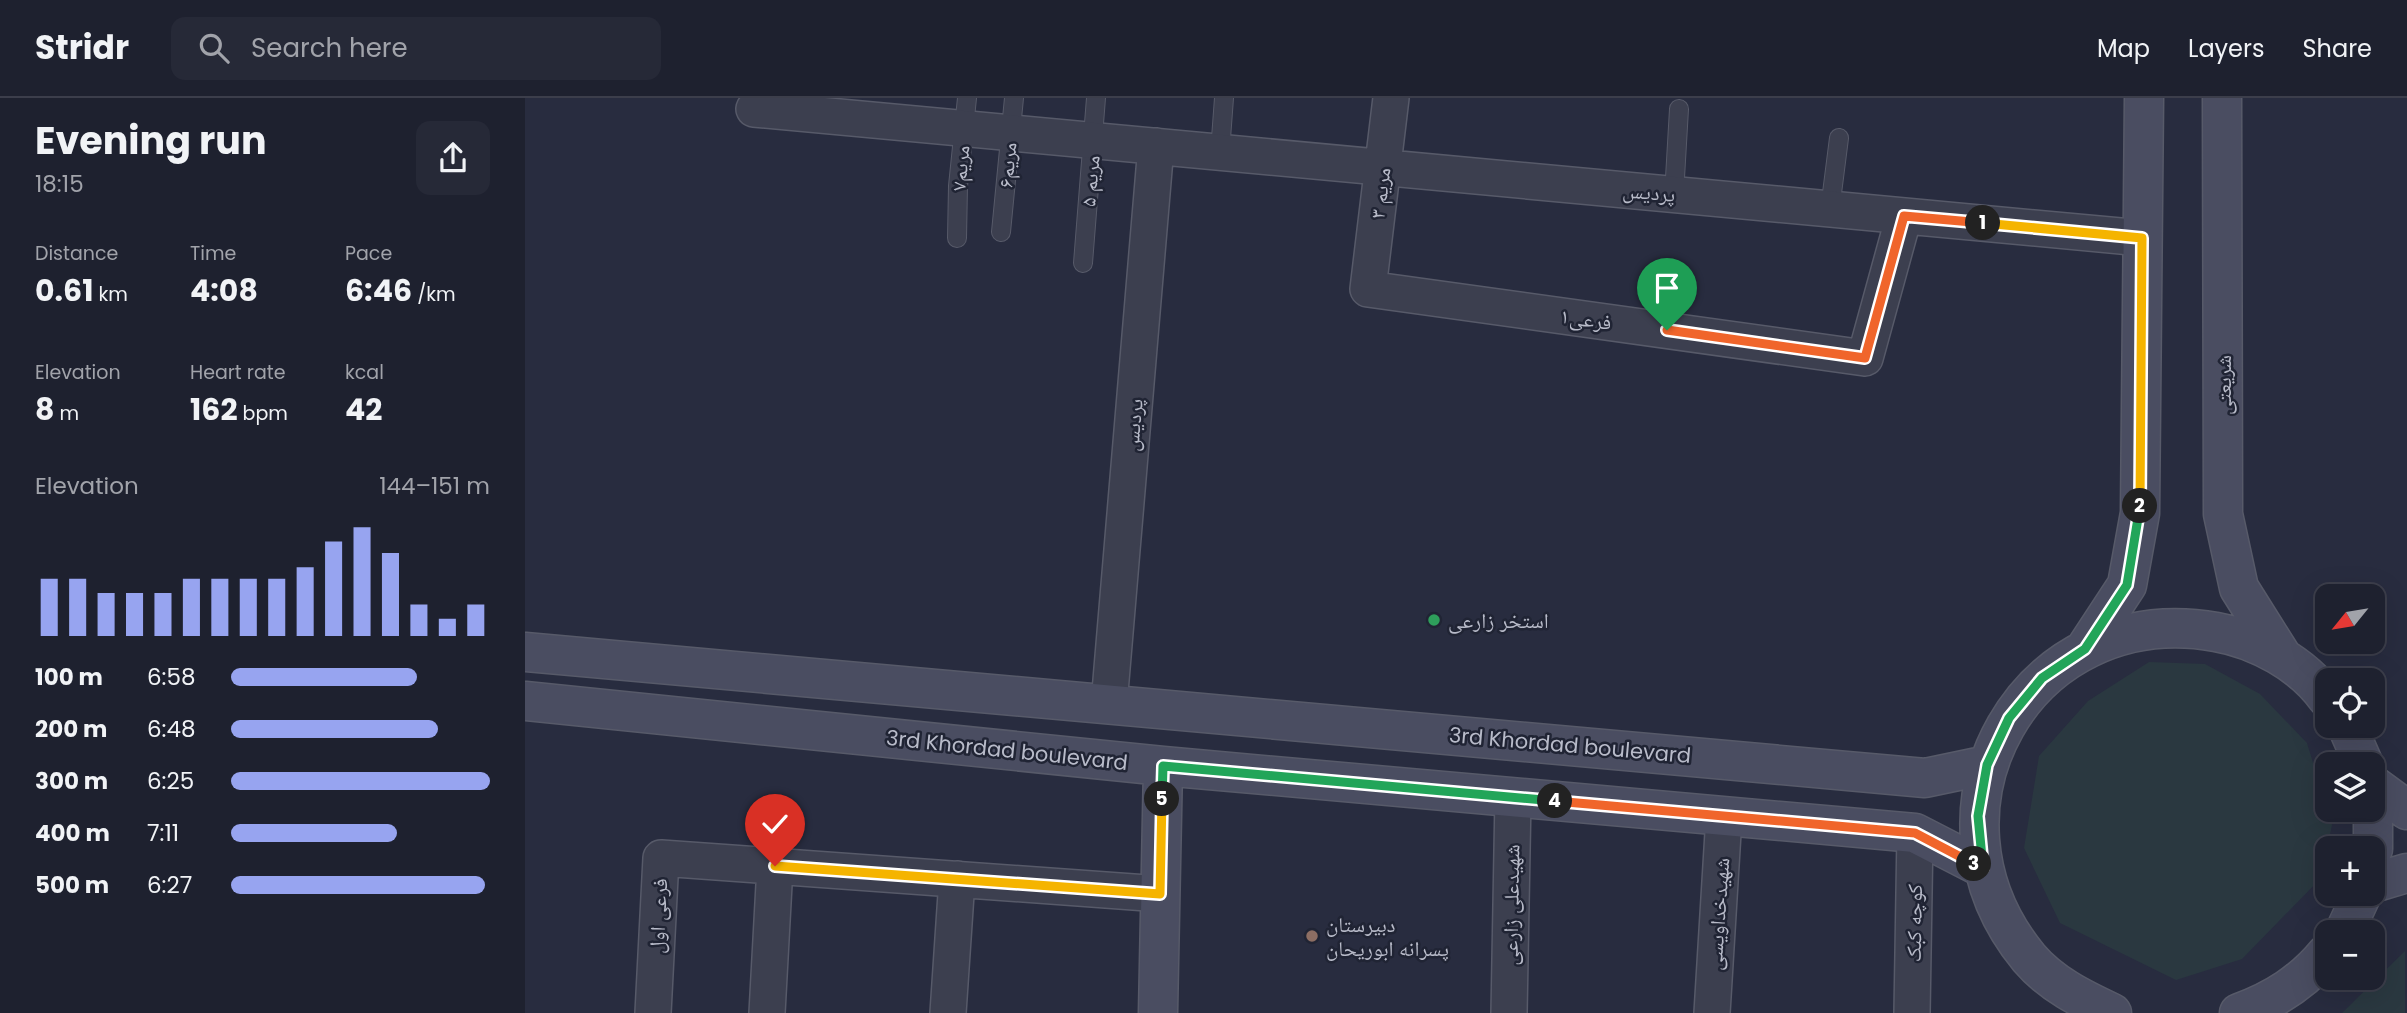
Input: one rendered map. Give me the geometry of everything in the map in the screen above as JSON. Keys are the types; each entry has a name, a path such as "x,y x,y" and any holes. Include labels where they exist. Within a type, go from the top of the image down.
{"main road":[{"path":"2085,649 2127,585 2140,513 2144,98"},
{"name":"شریعتی","path":"2222,98 2224,514 2239,588 2283,658"},
{"path":"2112,1013 2070,993 2031,960 2000,917 1983,868 1978,816 1987,765 2009,718 2042,678 2085,649 2133,631 2184,626 2236,636 2283,658 2315,687"},
{"name":"3rd Khordad boulevard","path":"525,652 1925,778 1987,765"},
{"name":"3rd Khordad boulevard","path":"525,701 1163,766 1915,833 1983,868"},
{"path":"1158,1013 1163,766"},
{"path":"2385,794 2407,810"},
{"path":"2385,879 2407,873"},
{"path":"2257,1010 2315,968"}],"street":[{"name":"مریم ۳","path":"1368,289 1391,98"},
{"name":"پردیس","path":"754,109 965,113 1010,133 2142,238"},
{"name":"پردیس","path":"1109,704 1157,146"},
{"name":"فرعی۱","path":"1368,289 1865,358 1904,216"},
{"name":"شهیدعلی زارعی","path":"1509,1013 1513,797"},
{"name":"شهیدخداویسی","path":"1712,1013 1724,816"},
{"name":"کوچه کبک","path":"1912,1013 1915,833"},
{"name":"فرعی اول","path":"653,1013 661,858 1160,894"},
{"path":"767,1013 775,866"},
{"path":"948,1013 957,879"}],"lane":[{"name":"مریم۶","path":"1001,232 1014,98"},
{"name":"مریم ۵","path":"1083,263 1096,98"},
{"path":"1220,152 1224,98"},
{"path":"1674,195 1679,108"},
{"name":"مریم۷","path":"957,238 965,113"},
{"path":"1830,209 1839,138"}],"shaded area":[{"path":"2149,662 2205,664 2260,694 2307,743 2315,769 2315,822 2331,822 2330,836 2315,836 2315,884 2242,959 2176,980 2060,923 2024,848 2039,756 2088,701"},
{"path":"2405,951 2405,1013 2342,1013 2365,990 2385,990 2385,971"}],"place":[{"name":"استخر زارعی","path":"1434,620"},
{"name":"دبیرستان پسرانه ابوریحان","path":"1312,936"}],"route":[{"path":"775,866 1160,894 1163,766 1915,833 1983,868 1978,816 1987,765 2009,718 2042,678 2085,649 2127,585 2140,513 2142,238 1904,216 1865,358 1667,330"}]}
